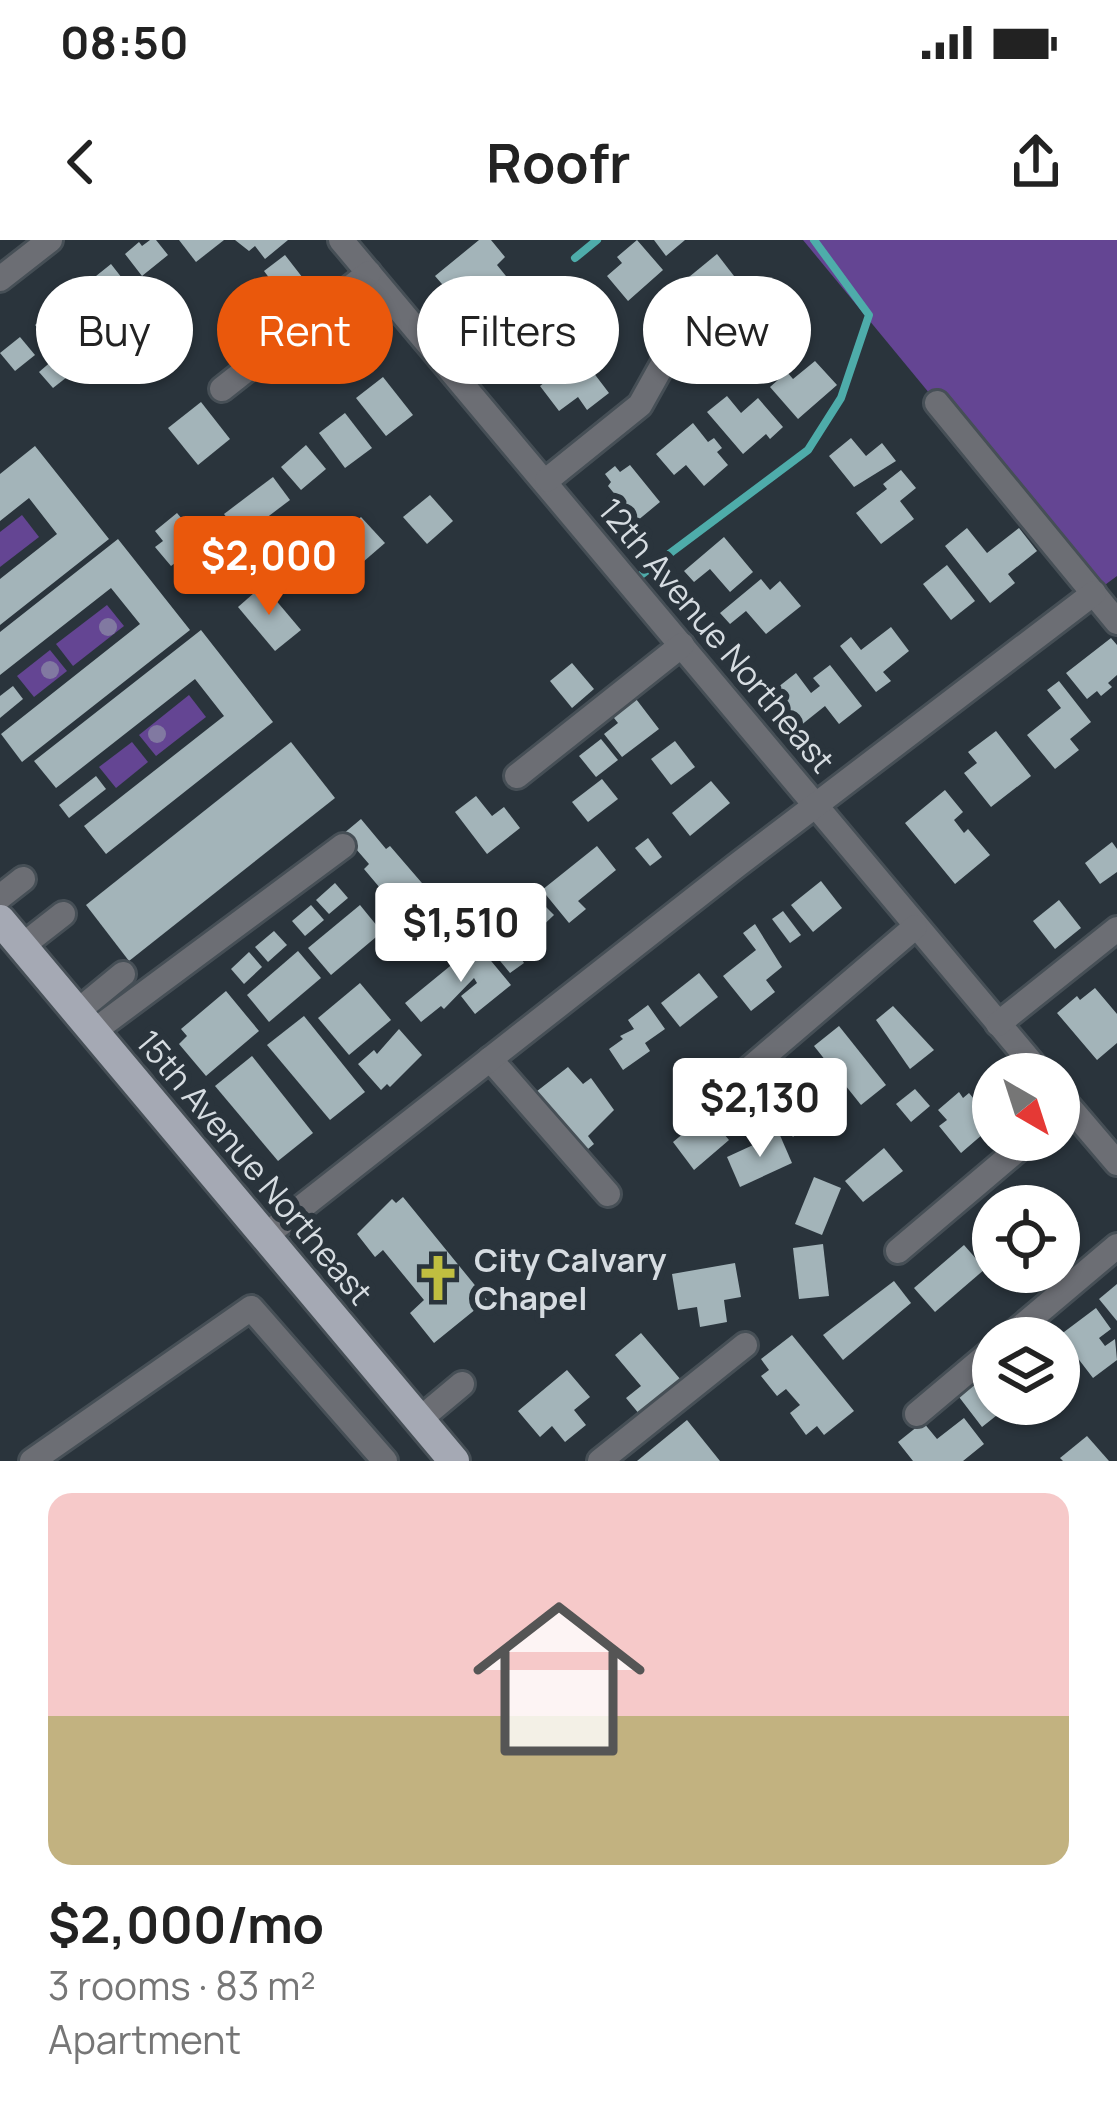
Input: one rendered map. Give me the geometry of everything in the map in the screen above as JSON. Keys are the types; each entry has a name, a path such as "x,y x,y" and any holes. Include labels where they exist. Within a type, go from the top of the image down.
{"main road":[{"name":"15th Avenue Northeast","path":"0,920 454,1461"}],"street":[{"path":"3,270 50,240"},
{"name":"12th Avenue Northeast","path":"341,240 1023,1053"},
{"path":"222,389 369,273"},
{"path":"547,480 640,405 652,384"},
{"path":"938,403 1117,622"},
{"path":"265,1236 459,1095 490,1059 1094,593"},
{"path":"517,776 682,645"},
{"path":"86,1021 343,846"},
{"path":"0,897 23,879"},
{"path":"22,946 63,914"},
{"path":"741,1076 915,926"},
{"path":"998,1024 1117,929"},
{"path":"86,1021 123,974"},
{"path":"490,1059 608,1194"},
{"path":"1080,1124 1117,1162"},
{"path":"898,1250 1004,1161"},
{"path":"1032,1317 1117,1246"},
{"path":"32,1461 251,1308 385,1461"},
{"path":"600,1461 745,1345"},
{"path":"917,1414 972,1368"},
{"path":"419,1420 462,1384"}],"shaded area":[{"path":"803,240 1117,240 1117,576 1094,593"},
{"path":"22,515 39,537 0,567 0,532"},
{"path":"107,605 124,626 73,666 56,644"},
{"path":"50,650 67,671 34,697 17,676"},
{"path":"189,695 206,717 156,756 139,735"},
{"path":"132,742 148,762 116,788 99,767"}],"building":[{"path":"156,240 168,255 142,276 125,254 139,242 142,246"},
{"path":"179,240 224,240 196,262"},
{"path":"235,240 288,240 265,259 255,246 249,251"},
{"path":"479,240 491,240 505,257 497,265 506,276 435,276"},
{"path":"637,240 663,270 656,276 643,276 643,288 628,301 619,290 619,276 607,276 622,263 617,257"},
{"path":"654,240 685,240 666,256"},
{"path":"717,254 734,276 690,276"},
{"path":"285,255 301,276 268,276 264,271"},
{"path":"111,264 120,276 96,276"},
{"path":"20,337 35,355 15,371 0,353"},
{"path":"815,361 837,385 798,419 770,387 811,384"},
{"path":"374,384 389,384 413,415 386,436 356,398"},
{"path":"602,384 609,393 587,410 578,397 559,411 540,386"},
{"path":"727,396 741,413 758,398 783,427 770,439 766,434 743,454 707,412"},
{"path":"201,402 230,439 198,465 168,428"},
{"path":"345,413 372,448 345,468 319,433"},
{"path":"693,423 708,442 714,438 722,448 717,452 728,465 704,486 686,465 674,475 656,454"},
{"path":"851,438 866,456 882,443 896,461 854,487 829,456"},
{"path":"306,445 326,469 301,490 281,467"},
{"path":"35,446 109,539 0,625 0,579 57,534 29,498 0,521 0,474"},
{"path":"630,465 660,502 637,521 608,486 611,482 605,474 615,466 620,472"},
{"path":"901,470 916,488 900,501 914,519 881,544 856,513 887,489 883,484"},
{"path":"273,477 290,500 241,537 224,514"},
{"path":"430,495 453,521 427,544 403,517"},
{"path":"177,513 216,559 194,578 179,560 171,566 155,547 163,541 155,531"},
{"path":"361,517 385,543 363,562 340,535"},
{"path":"967,528 987,553 1019,528 1037,551 1008,574 1015,583 990,603 945,546"},
{"path":"724,537 753,572 730,592 710,569 694,582 684,571"},
{"path":"118,539 190,630 22,762 1,734 140,624 111,588 0,675 0,632"},
{"path":"947,565 975,601 951,620 923,584"},
{"path":"761,579 770,590 780,581 801,606 766,634 746,611 730,624 720,613"},
{"path":"263,585 301,630 275,651 238,607"},
{"path":"891,627 909,651 883,672 891,681 876,692 840,646 851,637 861,650"},
{"path":"201,630 273,722 106,854 84,826 224,716 195,679 56,788 34,761"},
{"path":"1111,638 1117,645 1117,675 1101,696 1097,691 1087,699 1066,673"},
{"path":"572,663 594,689 572,708 550,681"},
{"path":"830,665 862,706 839,724 825,706 800,726 773,691 796,673 811,693 820,686 813,678"},
{"path":"1059,681 1091,722 1070,739 1079,750 1055,769 1027,735 1061,708 1047,690"},
{"path":"13,686 23,699 0,718 0,696"},
{"path":"633,695 659,729 622,757 604,734 618,723 610,713"},
{"path":"996,731 1031,776 991,807 964,773 977,763 968,752"},
{"path":"601,739 618,760 596,777 579,756"},
{"path":"675,741 695,767 671,785 651,759"},
{"path":"291,742 335,798 129,961 86,905"},
{"path":"96,776 106,789 69,818 59,805"},
{"path":"602,779 618,799 588,822 572,802"},
{"path":"711,781 730,803 690,836 672,813"},
{"path":"945,790 963,812 954,820 990,855 955,884 905,823"},
{"path":"476,796 492,816 504,807 520,828 487,854 455,812"},
{"path":"361,819 434,897 407,920 364,869 369,864 343,834"},
{"path":"648,838 662,857 650,866 635,848"},
{"path":"1112,842 1117,849 1117,872 1100,884 1085,863"},
{"path":"597,846 616,870 578,901 586,909 569,923 542,890"},
{"path":"821,881 842,908 813,932 791,905"},
{"path":"335,883 348,898 329,914 316,900"},
{"path":"532,893 554,915 516,951 524,963 510,973 482,939"},
{"path":"1059,900 1081,928 1055,949 1033,921"},
{"path":"311,905 324,920 305,936 292,921"},
{"path":"360,905 382,932 331,975 308,948"},
{"path":"783,911 801,935 790,943 772,919"},
{"path":"755,924 782,967 766,980 775,992 751,1011 723,976 756,950 743,933"},
{"path":"274,931 287,945 268,962 255,947"},
{"path":"477,944 511,985 475,1014 461,996 477,983 474,978 444,1009 441,1006 421,1022 405,1003"},
{"path":"298,951 321,978 269,1022 247,995"},
{"path":"249,952 262,967 244,984 231,969"},
{"path":"699,973 718,997 680,1027 661,1003"},
{"path":"360,983 391,1020 349,1055 318,1018"},
{"path":"1095,988 1117,1014 1117,1043 1097,1060 1057,1013"},
{"path":"226,991 259,1031 206,1076 179,1044 187,1036 181,1029"},
{"path":"648,1005 665,1029 645,1043 650,1051 623,1070 609,1049 634,1029 628,1020"},
{"path":"893,1006 934,1050 910,1069 876,1020"},
{"path":"304,1016 365,1092 330,1120 267,1045"},
{"path":"839,1026 886,1085 861,1105 814,1046"},
{"path":"399,1029 422,1055 381,1090 358,1064 374,1050 377,1054"},
{"path":"252,1056 313,1133 278,1161 215,1086"},
{"path":"568,1067 583,1084 591,1078 614,1110 588,1136 594,1144 582,1154 532,1095"},
{"path":"807,1069 839,1106 822,1121 810,1108 805,1112 812,1121 793,1137 766,1106"},
{"path":"915,1089 930,1106 911,1122 896,1104"},
{"path":"959,1092 963,1098 969,1093 972,1097 972,1144 961,1153 939,1126 947,1120 938,1110"},
{"path":"697,1102 729,1140 694,1170 673,1142 684,1133 674,1120"},
{"path":"779,1133 792,1163 740,1187 727,1157"},
{"path":"884,1148 903,1171 863,1202 845,1181"},
{"path":"814,1177 841,1188 822,1235 795,1224"},
{"name":"City Calvary Chapel","path":"403,1197 487,1300 434,1343 410,1313 424,1300 383,1250 375,1257 357,1234 392,1199 396,1203"},
{"path":"823,1244 829,1296 799,1299 793,1248"},
{"path":"964,1245 972,1254 972,1280 935,1312 914,1288"},
{"path":"735,1263 741,1297 724,1300 727,1322 700,1327 697,1307 678,1310 672,1274"},
{"path":"894,1281 911,1303 843,1360 823,1335"},
{"path":"1117,1284 1117,1321 1099,1299"},
{"path":"1096,1308 1111,1329 1099,1338 1105,1346 1115,1339 1117,1360 1093,1378 1080,1361 1080,1320"},
{"path":"641,1333 681,1380 640,1415 626,1398 641,1386 615,1355"},
{"path":"792,1335 854,1411 824,1435 817,1426 806,1435 790,1413 800,1405 786,1389 777,1396 761,1376 769,1370 761,1359"},
{"path":"567,1370 590,1397 574,1410 586,1425 565,1442 552,1426 540,1437 518,1411"},
{"path":"972,1380 972,1414 956,1393"},
{"path":"964,1418 984,1444 963,1461 913,1461 898,1442 923,1422 937,1439"},
{"path":"687,1420 720,1461 637,1461"},
{"path":"1087,1436 1109,1461 1060,1458"}],"waterway":[{"path":"575,258 597,240"},
{"path":"633,581 808,450 841,398 869,315 814,240"}],"place":[{"name":"City Calvary Chapel","path":"438,1278"}]}
